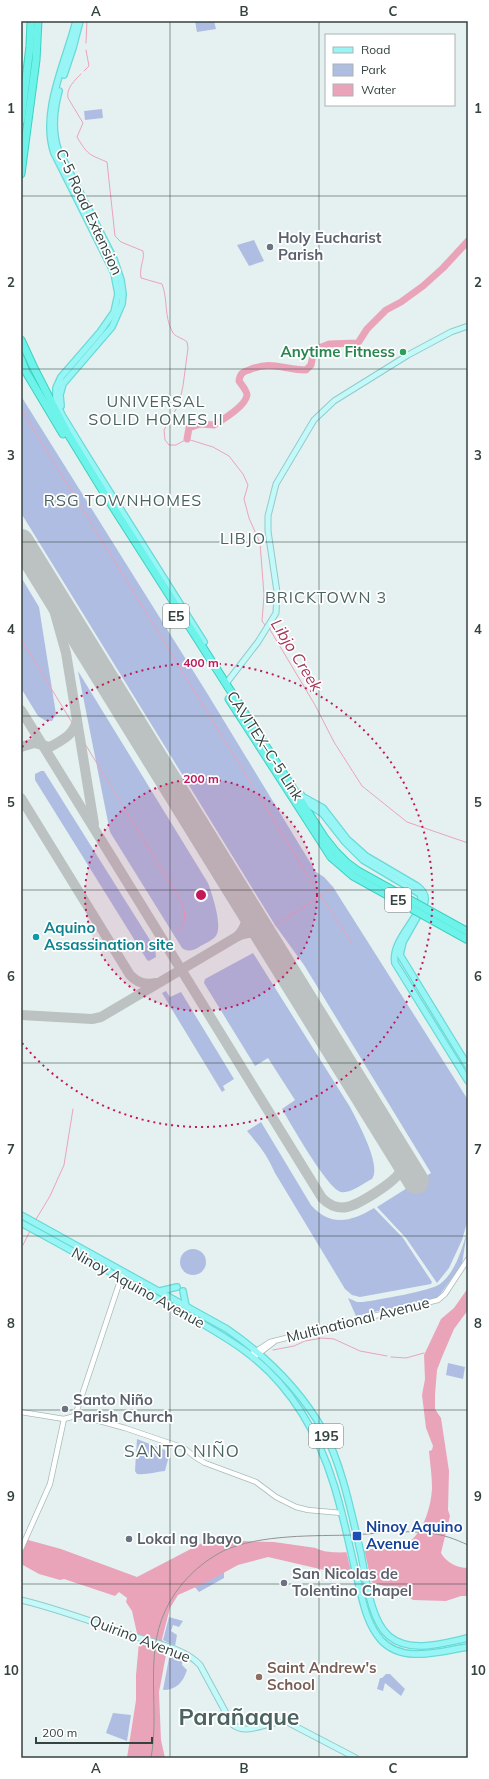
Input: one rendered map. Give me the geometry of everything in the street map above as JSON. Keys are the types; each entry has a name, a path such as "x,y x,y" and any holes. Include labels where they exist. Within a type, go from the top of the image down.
{"highway":[{"path":"21,120 30,46 31,21"},
{"path":"21,174 37,56 38,21"},
{"name":"CAVITEX–C-5 Link","path":"21,340 68,434 213,666 324,837 334,855 358,871 468,932"},
{"name":"CAVITEX–C-5 Link","path":"21,359 26,372 158,587 334,855 353,876 468,940"}],"main road":[{"name":"C-5 Road Extension","path":"73,432 58,406 55,396 56,388 61,377 108,322 114,312 118,294 114,273 54,153 51,142 52,104 76,21"},
{"name":"C-5 Road Extension","path":"73,432 60,404 62,388 67,379 112,327 122,304 123,294 122,280 114,259 58,149 56,141 55,121 57,96 74,48 80,21"},
{"path":"228,681 264,633 276,613 277,592 268,516 276,484 314,420 334,401 408,355 451,332 468,326"},
{"path":"73,432 302,797 309,805 323,814 345,842 363,860 420,894 422,899 418,909 397,947 395,956 396,963 468,1081"},
{"path":"302,797 323,808 347,839 366,856 417,886 424,892 426,897 424,905 403,942 400,955 468,1066"},
{"name":"Ninoy Aquino Avenue","path":"21,1215 30,1220 37,1228 211,1329 252,1356 281,1386 303,1414 315,1434 325,1458 342,1513 363,1602 371,1626 381,1640 397,1651 408,1654 468,1646"},
{"name":"Ninoy Aquino Avenue","path":"24,1225 37,1228 158,1290 227,1329 258,1351 297,1391 323,1430 334,1455 343,1484 371,1601 380,1626 393,1640 409,1645 430,1645 468,1638"},
{"path":"158,1290 168,1290 177,1287"},
{"path":"182,1291 186,1306"},
{"path":"325,1458 334,1455"},
{"name":"Quirino Avenue","path":"21,1600 53,1608 175,1650 192,1658 200,1665 232,1724 239,1729 279,1721 287,1722 307,1731 356,1758"},
{"path":"430,1645 431,1652"}],"street":[{"name":"Multinational Avenue","path":"252,1356 274,1342 438,1300 445,1294 468,1259"},
{"path":"75,1416 124,1272"},
{"path":"21,1412 64,1419 75,1416 85,1417 122,1427 184,1448 205,1463 256,1482 276,1498 296,1507 308,1510 342,1513"},
{"path":"21,1549 50,1484 64,1419"}],"green space":[{"path":"195,21 214,21 216,29 197,32"},
{"path":"102,109 103,118 85,120 84,111"},
{"path":"254,240 264,261 249,266 237,245"},
{"path":"21,396 207,693 316,872 324,877 333,887 468,1100 468,1219 462,1240 449,1268 437,1283 406,1238 377,1207 431,1173 304,965 275,925 21,513"},
{"path":"21,577 39,607 56,714 52,721 46,721 38,716 21,688"},
{"path":"78,671 208,883 218,919 217,933 212,940 195,949 188,950 182,948 110,832"},
{"path":"44,771 155,948 156,957 149,961 147,960 35,780 35,774"},
{"path":"253,953 350,1107 363,1132 374,1164 374,1172 372,1179 353,1190 341,1192 335,1188 319,1168 282,1109 295,1100 268,1058 255,1066 204,983 205,979"},
{"path":"166,991 170,997 181,992 234,1079 223,1086 225,1090 222,1092 162,993"},
{"path":"261,1122 311,1205 318,1212 326,1217 341,1220 357,1217 374,1208 403,1238 432,1282 431,1284 360,1297 352,1295 345,1289 275,1173 266,1155 247,1131"},
{"path":"467,1232 462,1264 439,1296 436,1298 356,1316 348,1298 357,1302 363,1302 415,1292 435,1287 440,1284 450,1274 454,1267"},
{"path":"193,1249 202,1253 206,1262 202,1271 193,1275 184,1271 180,1262 184,1253"},
{"path":"448,1363 465,1367 463,1379 446,1375"},
{"path":"137,1439 170,1452 165,1471 137,1474 135,1471"},
{"path":"224,1570 224,1578 199,1592 194,1586"},
{"path":"169,1617 183,1621 179,1627 173,1625 171,1631 177,1635 175,1646 163,1640"},
{"path":"170,1653 183,1657 182,1665 187,1670 184,1678 176,1687 163,1690"},
{"path":"386,1674 390,1674 405,1689 401,1696 385,1683 383,1691 377,1689 380,1678"},
{"path":"113,1713 131,1715 127,1741 106,1733"}],"water":[{"path":"468,1288 468,1310 454,1329 437,1370 435,1409 441,1418 449,1471 448,1510 450,1516 441,1553 452,1564 468,1568 468,1596 461,1596 446,1601 413,1600 401,1592 391,1588 350,1576 268,1557 238,1565 205,1583 178,1595 170,1608 162,1639 166,1655 159,1692 161,1740 165,1758 127,1758 136,1700 136,1675 139,1642 132,1611 126,1602 127,1598 119,1592 115,1596 64,1579 60,1580 39,1574 21,1564 21,1538 61,1549 137,1577 208,1540 274,1542 316,1548 327,1552 356,1552 401,1547 415,1537 420,1530 430,1505 432,1483 429,1451 432,1450 433,1446 426,1428 422,1395 425,1379 424,1355 441,1319 454,1308"}],"pier":[{"path":"364,1549 372,1584 353,1579 346,1550"}],"waterway":[{"path":"86,43 87,21"},
{"path":"84,71 89,66 86,50"},
{"path":"81,74 68,91 68,98 83,123 77,137 89,153 107,162 115,236 121,242 143,251 141,278 162,284 168,319 173,333 187,342 188,348 179,404 164,430 165,440 169,445 176,445 187,439 213,447 229,456 243,474 248,485 244,499 249,518 260,543 264,595 262,621 265,625"},
{"path":"187,439 189,428 200,424 214,425 243,404 247,395 239,381 243,373 257,367 264,366 278,366 306,370 311,365 314,350 329,344 358,343 367,329 386,310 401,302 423,286 443,268 468,241"},
{"path":"21,409 311,881 352,943"},
{"name":"Libjo Creek","path":"269,628 315,705 334,742 362,786 407,822 468,843"},
{"path":"21,639 181,901 185,917 183,925 177,932"},
{"path":"275,925 333,887"},
{"path":"35,1221 50,1196 64,1165 73,1109"},
{"path":"23,1245 30,1231"},
{"path":"273,1350 322,1338 334,1339 360,1351 387,1356"},
{"path":"391,1357 406,1358 424,1353"}],"taxiway":[{"path":"39,571 54,610 66,653 94,824"},
{"path":"21,710 322,1198 333,1206 347,1207 360,1202 376,1192 392,1181 400,1171 401,1163 397,1150"},
{"path":"21,747 34,743 50,747 70,733 73,730 77,720"},
{"path":"21,798 130,975 142,983 156,983"},
{"path":"21,1015 92,1019 101,1017 238,936 242,932 246,923 246,914 242,899"},
{"path":"238,936 246,933 254,933 261,935 268,941"}],"runway":[{"path":"21,542 416,1181"}],"tram line":[{"path":"151,1758 154,1721 155,1647 159,1629 165,1611 176,1592 189,1576 205,1562 223,1551 238,1545 254,1541 288,1537 419,1532 438,1534 468,1545"}],"place":[{"name":"Holy Eucharist Parish","path":"270,247"},
{"name":"Anytime Fitness","path":"403,352"},
{"name":"Aquino Assassination site","path":"36,937"},
{"name":"Santo Niño Parish Church","path":"65,1409"},
{"name":"Ninoy Aquino Avenue","path":"357,1536"},
{"name":"Lokal ng Ibayo","path":"129,1539"},
{"name":"San Nicolas de Tolentino Chapel","path":"284,1583"},
{"name":"Saint Andrew's School","path":"259,1677"}],"district":[{"name":"UNIVERSAL SOLID HOMES II","path":"156,410"},
{"name":"RSG TOWNHOMES","path":"123,500"},
{"name":"LIBJO","path":"243,538"},
{"name":"BRICKTOWN 3","path":"326,597"},
{"name":"SANTO NIÑO","path":"182,1451"},
{"name":"Parañaque","path":"239,1717"}]}
